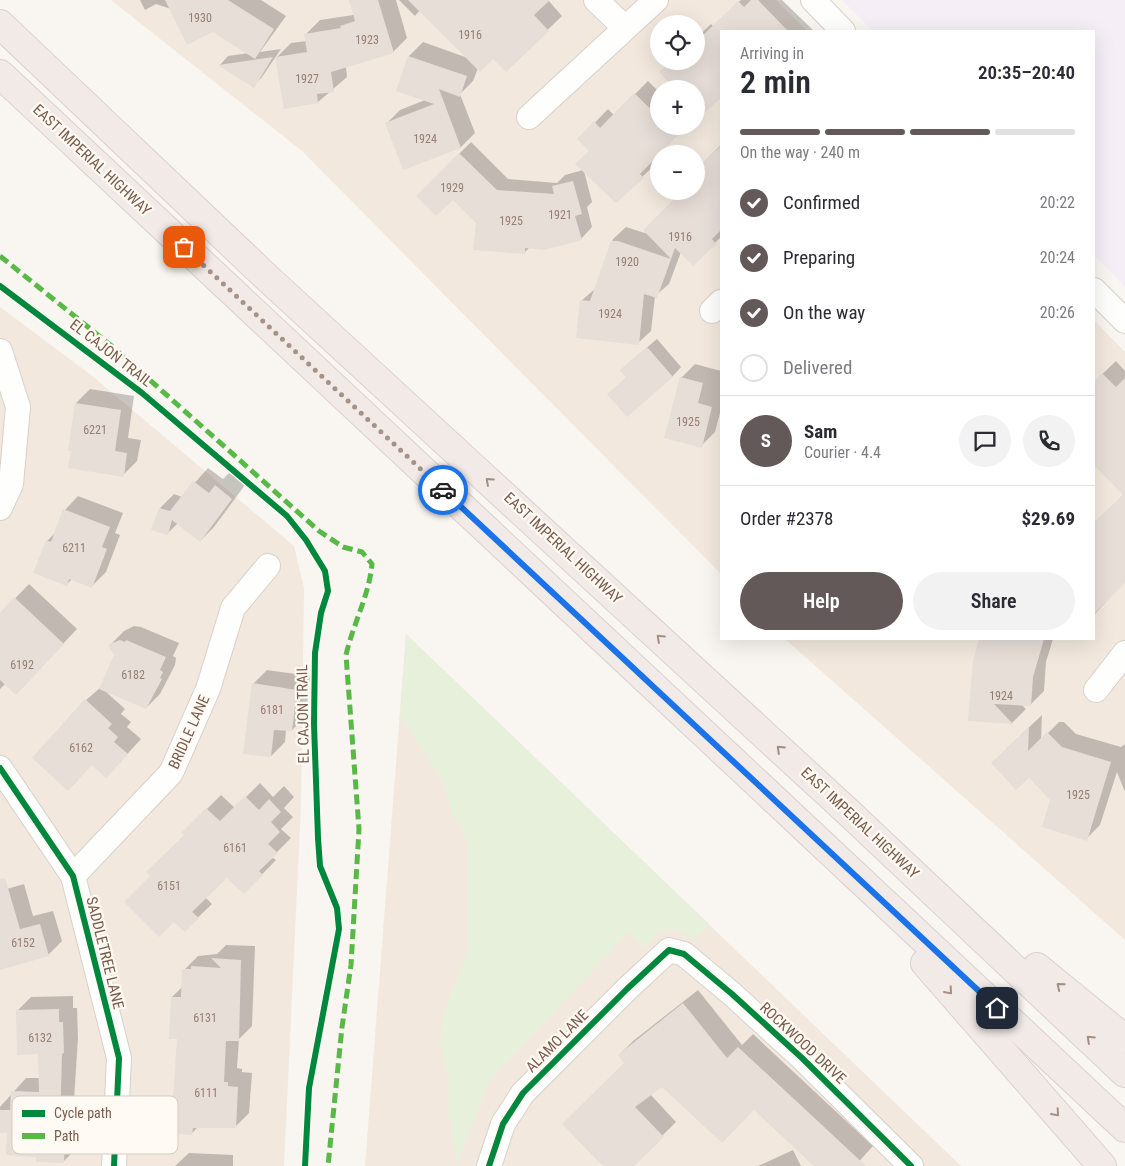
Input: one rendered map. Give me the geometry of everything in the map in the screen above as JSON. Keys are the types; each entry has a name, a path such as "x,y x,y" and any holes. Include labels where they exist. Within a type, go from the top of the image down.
{"highway":[{"name":"EAST IMPERIAL HIGHWAY","path":"0,24 262,273 847,811 1125,1073"},
{"name":"EAST IMPERIAL HIGHWAY","path":"0,74 825,849 1125,1128"},
{"path":"847,811 1125,1040"},
{"path":"825,849 1102,1166"}],"street":[{"path":"596,0 625,28"},
{"path":"529,117 656,0"},
{"path":"813,0 842,30"},
{"path":"1096,298 1125,321"},
{"path":"0,351 18,407 11,484 0,508"},
{"name":"BRIDLE LANE","path":"73,876 171,773 208,688 233,608 268,566"},
{"path":"1096,690 1125,653"},
{"name":"SADDLETREE LANE","path":"0,768 73,876 119,1058 117,1096"},
{"name":"ALAMO LANE","path":"489,1166 503,1124 523,1093 627,989 669,950"},
{"name":"ROCKWOOD DRIVE","path":"669,950 684,954 732,994 802,1058 911,1166"}],"shaded area":[{"path":"111,0 776,0 806,30 720,30 720,573 302,151"},
{"path":"842,0 1125,0 1125,287 1095,256 1095,30 872,30"},
{"path":"0,307 91,375 294,546 304,588 301,806 284,1166 0,1166"},
{"path":"1095,321 1125,352 1125,940 786,640 1095,640"},
{"path":"406,634 961,1166 365,1166"}],"green space":[{"path":"406,634 709,924 695,940 676,930 658,932 645,948 629,932 490,1081 457,1162 449,1116 449,1079 440,1042 445,1008 468,951 468,841 451,812 446,787 400,715"}],"building":[{"path":"165,0 228,0 274,29 255,59 213,32 187,45"},
{"path":"349,0 378,0 394,53 331,72 334,92 317,94 318,103 284,109 275,57 307,52 304,34 341,28 340,26 355,21"},
{"path":"408,0 550,0 534,15 549,31 506,72 493,59 480,72"},
{"path":"751,0 758,0 787,30 720,30 720,98 705,113 705,80 667,80 659,72 661,70 705,70 705,33 738,1 744,7"},
{"path":"408,56 467,76 460,97 439,89 461,148 403,170 385,123 434,104 396,91"},
{"path":"273,57 254,88 218,65"},
{"path":"634,93 650,108 650,135 678,135 668,145 650,145 650,164 640,174 644,178 616,203 575,164 589,151 577,139 594,121 600,128"},
{"path":"720,147 720,231 712,239 716,244 693,266 675,248 657,298 644,294 639,345 576,338 580,300 590,301 611,241 618,241 671,259 643,230 673,200 705,200 705,161"},
{"path":"459,153 497,190 554,194 552,186 573,181 582,214 575,216 582,240 544,250 525,248 525,254 473,250 476,223 453,200 436,216 416,196"},
{"path":"647,347 673,377 627,417 607,394 626,378 620,370"},
{"path":"1102,373 1116,387 1125,378 1125,583 1095,613 1095,521 1123,495 1095,466 1095,380"},
{"path":"680,377 703,383 698,403 712,407 702,448 664,438"},
{"path":"75,403 121,410 115,451 127,453 124,477 68,468 71,451 68,451"},
{"path":"193,481 209,493 215,485 232,499 200,542 172,520 168,535 151,530 159,508 170,511"},
{"path":"63,509 110,527 102,547 107,549 92,588 69,579 67,586 33,573 46,540 51,542"},
{"path":"14,597 64,644 16,695 0,680 0,613"},
{"path":"120,640 125,642 126,640 166,657 160,670 163,672 160,678 162,679 146,709 99,689 114,655 108,645"},
{"path":"979,640 1044,640 1033,677 1031,706 994,704 1013,724 968,721 973,661"},
{"path":"252,683 297,690 292,731 274,730 271,757 243,754"},
{"path":"85,699 112,724 108,728 118,737 114,742 128,754 106,778 92,765 68,791 32,758"},
{"path":"1029,727 1028,751 1047,732 1062,747 1111,762 1087,841 1042,827 1050,800 1029,778 1016,790 991,763"},
{"path":"245,796 259,810 269,799 281,812 271,822 280,832 268,844 278,853 259,871 263,875 244,894 227,878 192,912 199,918 185,932 174,922 159,937 124,902 150,876 146,872 184,835 181,833 206,808 220,821"},
{"path":"5,878 20,929 40,924 49,956 0,970 0,879"},
{"path":"211,958 241,960 239,1041 226,1041 224,1082 228,1082 228,1086 238,1087 236,1128 193,1128 192,1135 178,1134 178,1096 173,1096 177,1039 169,1039 171,997 181,997 182,969 191,969 191,966 221,968"},
{"path":"683,1003 727,1058 738,1047 866,1166 814,1166 754,1110 722,1143 662,1087 635,1107 664,1137 634,1166 603,1166 562,1124 624,1063 618,1055"},
{"path":"59,1009 59,1022 63,1022 64,1053 62,1054 61,1096 12,1096 12,1154 64,1154 64,1163 36,1162 36,1157 6,1155 7,1133 0,1133 0,1110 10,1110 11,1091 39,1092 38,1054 17,1055 16,1010"}],"marked path":[{"path":"0,256 114,348 319,531 343,547 362,552 372,564 368,587 346,655 359,829 351,965 342,1027 328,1166"}],"cycle path":[{"name":"EL CAJON TRAIL","path":"0,286 142,393 287,516 306,540 325,571 328,591 321,613 315,653 314,724 318,838 320,866 337,908 339,929 309,1088 305,1166"},
{"path":"0,768 73,876 119,1058 117,1096"},
{"path":"489,1166 503,1124 523,1093 627,989 669,950 684,954 732,994 802,1058 911,1166"},
{"path":"114,1166 115,1154"}],"way so far":[{"path":"184,247 443,490"}],"route":[{"path":"443,490 997,1008"}]}
